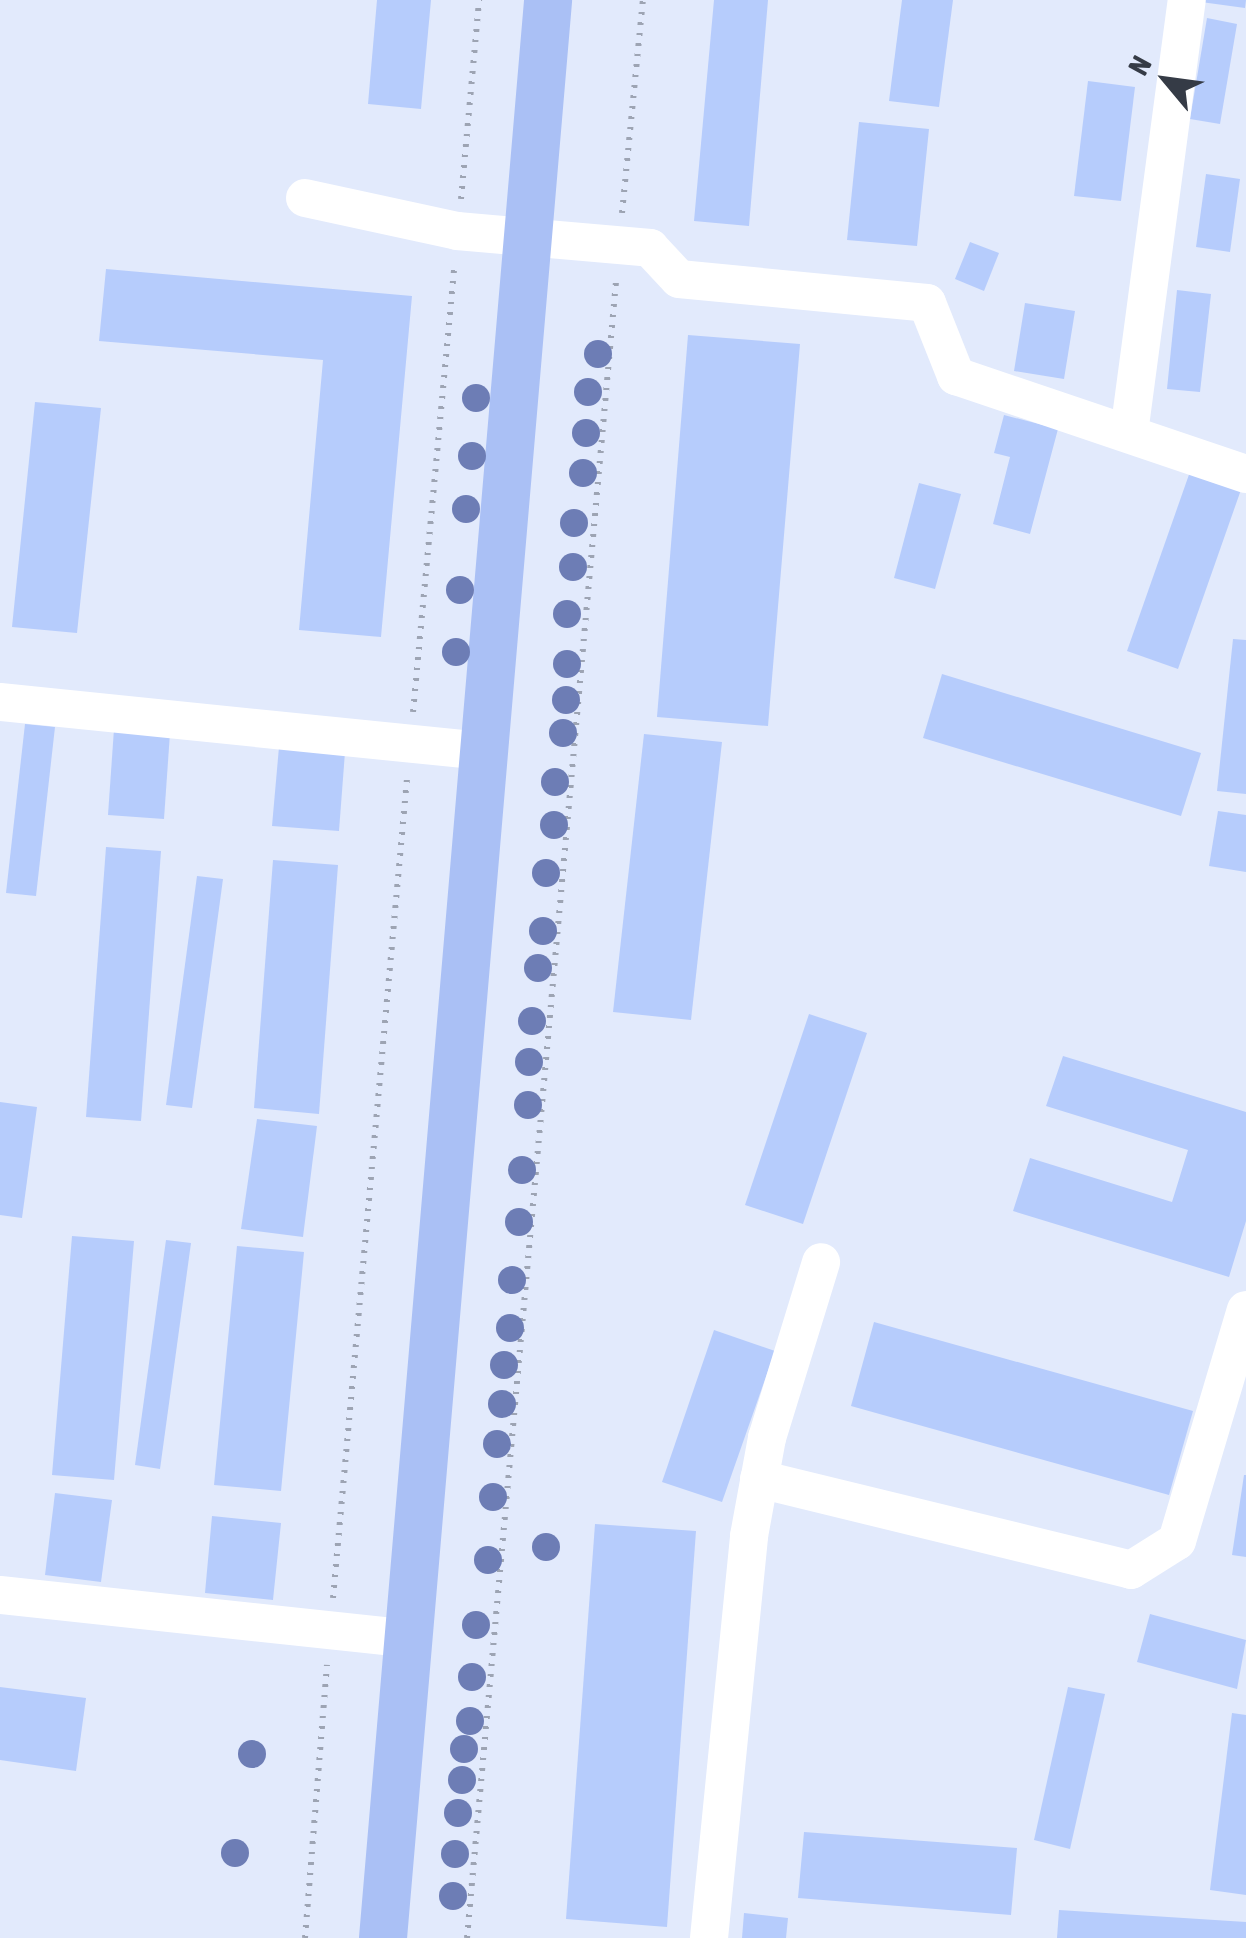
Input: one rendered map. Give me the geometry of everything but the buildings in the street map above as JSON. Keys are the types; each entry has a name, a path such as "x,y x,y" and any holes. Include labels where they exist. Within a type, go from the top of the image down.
{"main road":[{"path":"383,1938 548,0"}],"street":[{"path":"1128,433 1187,0"},
{"path":"305,198 458,231 650,248 679,279 927,303 956,376 1246,474"},
{"path":"0,702 410,747 485,751"},
{"path":"709,1938 734,1640 760,1479 822,1262"},
{"path":"760,1479 1132,1570 1178,1540 1237,1382 1246,1310"},
{"path":"0,1595 409,1640"}],"path":[{"path":"305,1938 480,0"},
{"path":"466,1938 643,0"}]}
